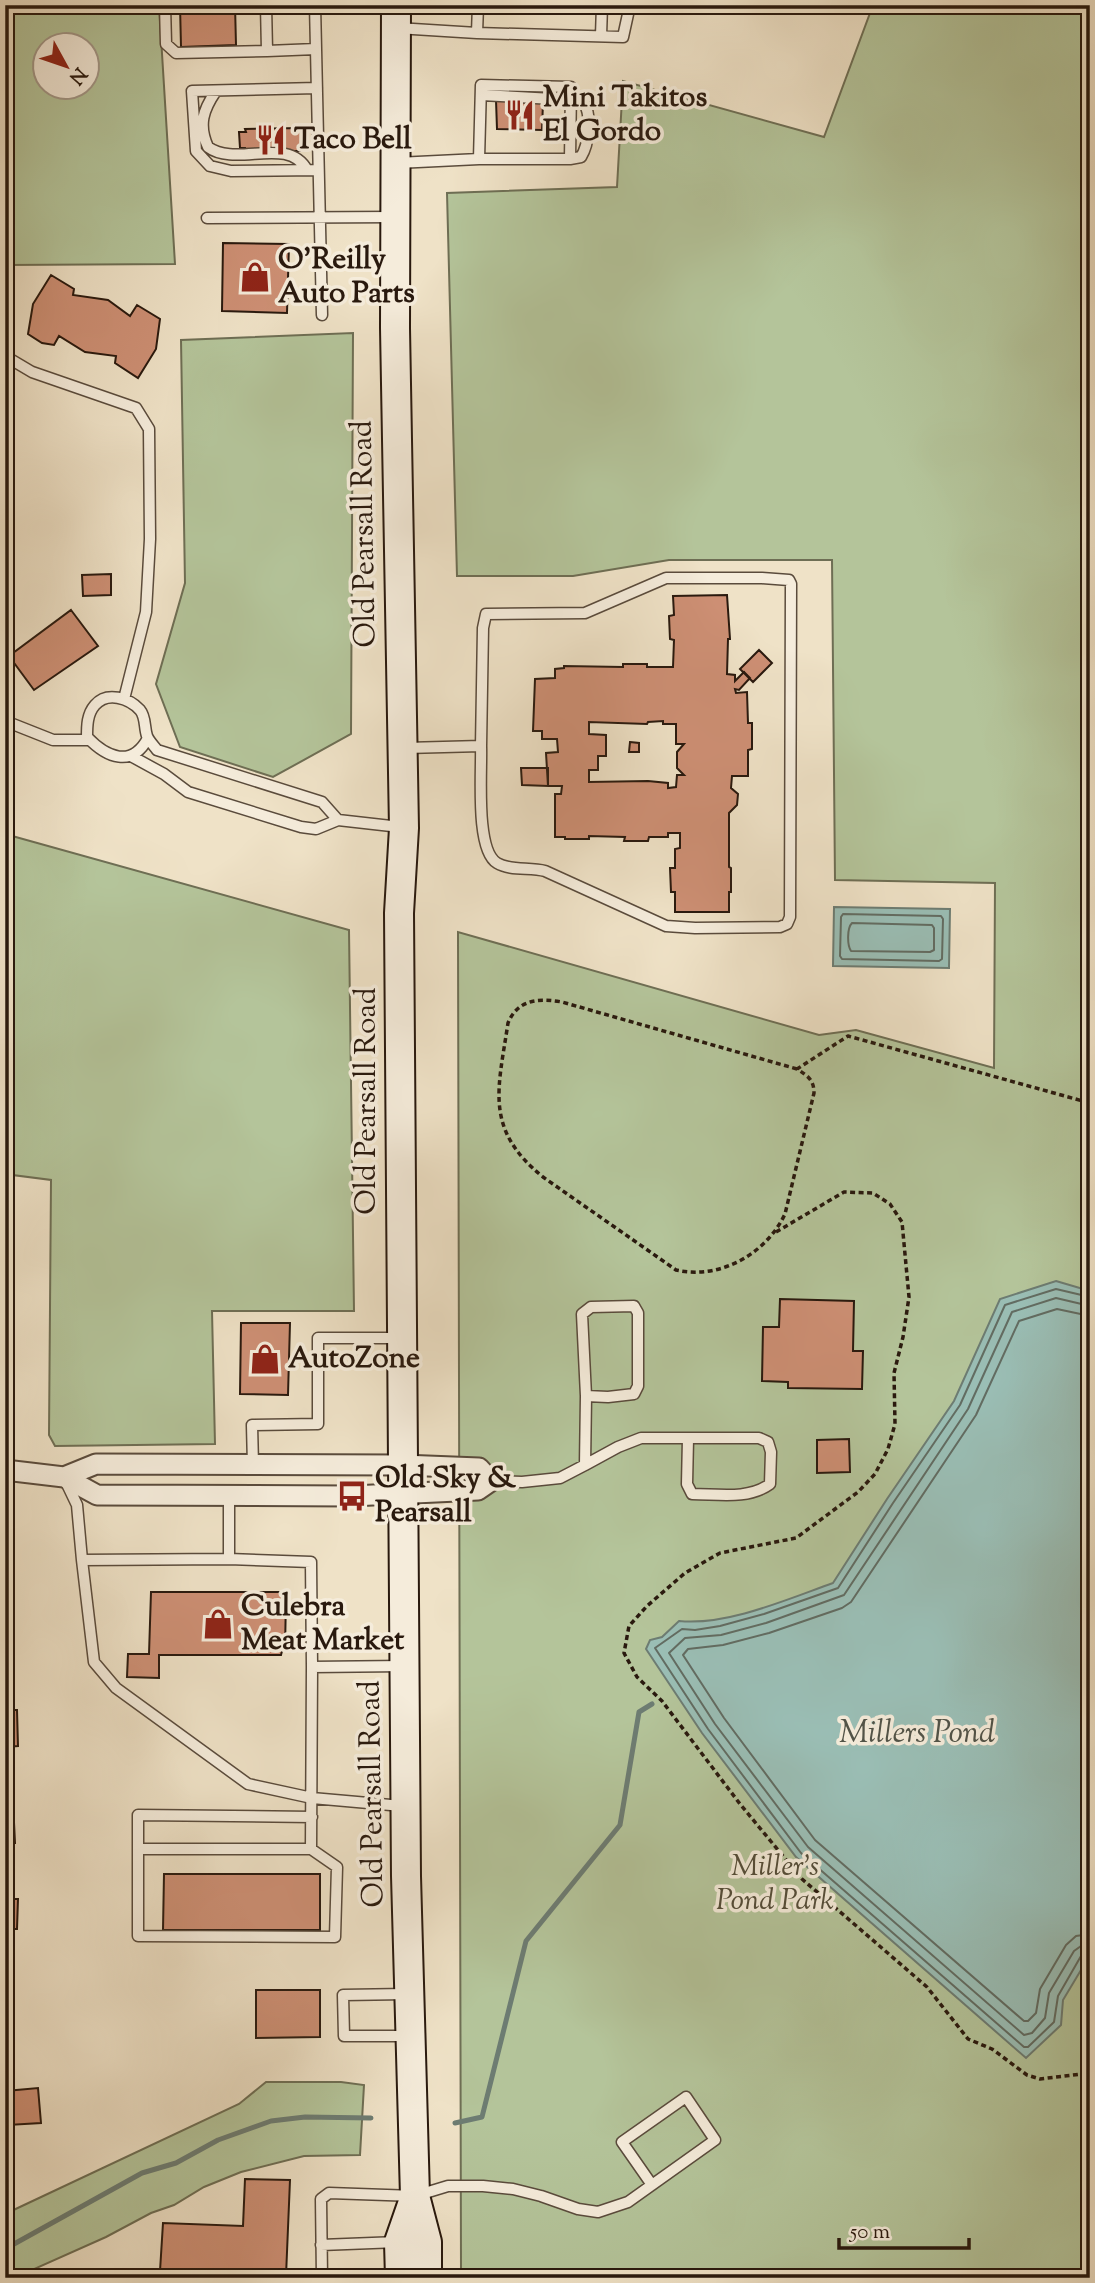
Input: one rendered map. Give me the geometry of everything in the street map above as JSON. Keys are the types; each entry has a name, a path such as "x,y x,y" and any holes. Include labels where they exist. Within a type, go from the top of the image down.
{"main road":[{"name":"Old Pearsall Road","path":"395,13 395,217 404,828 399,913 404,1665 415,2196 426,2242 427,2278"},
{"name":"Old Pearsall Road","path":"400,2278 398,2242 415,2196"}],"street":[{"path":"5,1470 64,1477 97,1495 352,1496 478,1490 491,1481 480,1468 402,1465 96,1464 64,1477"}],"lane":[{"path":"165,5 166,44 176,53 316,49"},
{"path":"266,5 267,51"},
{"path":"315,5 317,88 313,170 319,218 322,315"},
{"path":"477,33 478,5"},
{"path":"601,36 603,5"},
{"path":"395,13 477,33 623,37 630,5"},
{"path":"479,159 481,85 571,87 570,159"},
{"path":"313,170 221,171 210,166 196,151 192,91 317,88"},
{"path":"216,91 202,114 203,135 208,147 223,154 288,154 313,170"},
{"path":"395,163 581,157 587,135 587,109 584,103 571,100"},
{"path":"207,218 395,217"},
{"path":"5,356 32,372 136,408 149,429 150,538 146,612 124,699"},
{"path":"666,578 789,580 791,864 790,917 787,924 780,927 725,928 666,926 545,872 534,868 499,865 486,852 482,830 481,746 483,628 486,614 585,612 666,578"},
{"path":"338,820 322,802 157,750 148,738 141,711 124,699 104,698 95,704 88,723 87,737 90,740 106,754 131,756 164,774 188,792 317,829 338,820 404,828"},
{"path":"5,721 53,740 90,740"},
{"path":"131,756 141,750 148,738"},
{"path":"402,748 481,746"},
{"path":"585,1465 586,1396 582,1314 591,1307 634,1306 638,1313 638,1386 634,1394 608,1398 586,1396"},
{"path":"253,1465 252,1425 318,1424 318,1338 401,1338"},
{"path":"491,1481 522,1482 560,1478 618,1447 641,1438 759,1438 768,1442 771,1452 771,1484 760,1492 747,1494 692,1494 687,1484 688,1439"},
{"path":"64,1477 77,1504 94,1662 116,1688 248,1784 312,1798 406,1806"},
{"path":"229,1495 229,1559"},
{"path":"82,1560 229,1559 311,1562 311,1849"},
{"path":"312,1667 404,1665"},
{"path":"138,1849 311,1849 337,1867 335,1937 138,1936 138,1849 138,1815 312,1817"},
{"path":"410,1993 343,1995 344,2036 412,2036"},
{"path":"322,2278 321,2199 329,2193 415,2196 448,2186 483,2186 513,2189 598,2212 628,2202 652,2185 715,2140 687,2097 622,2142 652,2185"},
{"path":"321,2245 398,2242"}],"path":[{"path":"776,1232 785,1214 814,1093 814,1084 807,1075 797,1069 562,1002 532,1000 512,1014 508,1023 498,1087 501,1121 510,1143 523,1161 543,1177 676,1270 706,1272 736,1264 776,1232 844,1192 873,1193 890,1204 902,1222 909,1297 894,1373 895,1424 888,1449 875,1474 858,1492 796,1538 720,1553 685,1573 647,1606 629,1626 624,1653 637,1677 662,1701 740,1804 802,1879 927,1987 968,2039 992,2049 1027,2075 1040,2079 1090,2073"},
{"path":"797,1069 848,1036 1090,1103"}],"green space":[{"path":"5,5 159,5 175,264 5,265"},
{"name":"Miller's Pond Park","path":"873,5 1090,5 1090,2278 477,2278 461,2271 458,932 819,1035 856,1030 994,1068 995,883 835,880 832,560 669,560 573,576 457,576 447,193 617,187 623,81 824,137"},
{"path":"353,333 351,734 273,777 180,747 156,684 185,583 181,340"},
{"path":"5,834 349,930 354,1311 212,1311 215,1444 55,1446 49,1435 51,1180 5,1174"},
{"path":"266,2082 341,2082 364,2085 360,2155 304,2156 241,2172 204,2187 174,2205 151,2213 106,2237 34,2269 22,2278 5,2278 5,2214 239,2104"}],"water":[{"path":"834,907 950,909 949,968 833,966"},
{"name":"Millers Pond","path":"1056,1281 1090,1291 1090,1955 1063,2000 1061,2025 1026,2058 796,1857 702,1733 646,1649 650,1640 662,1637 679,1621 737,1615 833,1583 954,1401 1000,1299"}],"building":[{"path":"180,5 235,5 236,45 181,47"},
{"path":"498,5 561,5 498,9"},
{"name":"Mini Takitos El Gordo","path":"496,100 543,102 542,130 497,129"},
{"name":"Taco Bell","path":"303,128 304,151 245,151 245,148 240,148 239,132 246,132 245,129"},
{"name":"O'Reilly Auto Parts","path":"223,243 289,244 287,313 222,311"},
{"path":"51,275 74,289 73,295 108,300 130,316 137,305 160,319 156,349 138,378 115,363 116,356 85,352 59,336 54,345 42,343 28,334 33,304"},
{"path":"111,574 111,595 83,596 82,575"},
{"path":"727,595 730,639 727,674 735,675 735,681 744,672 750,678 739,690 735,689 736,693 747,692 748,723 752,723 752,749 748,750 748,776 732,776 731,788 738,794 737,805 729,813 729,912 675,912 675,892 671,892 670,868 675,868 675,849 680,848 680,833 668,833 668,837 649,837 648,841 624,841 625,837 555,837 555,794 561,794 562,786 548,786 546,753 558,752 557,739 542,739 542,731 533,731 535,679 555,678 555,669 564,666 623,667 623,664 673,667 674,640 670,639 669,616 674,615 673,596","holes":["663,721 663,724 676,724 676,744 684,744 677,752 677,768 684,775 677,775 676,787 668,788 668,783 648,781 589,782 589,770 598,770 598,756 606,756 606,735 589,734 589,722 647,724"]},
{"path":"71,610 98,646 34,690 9,656"},
{"path":"759,650 772,663 753,682 740,669"},
{"path":"630,742 639,743 639,752 629,752"},
{"path":"521,768 548,768 548,786 522,785"},
{"path":"780,1299 854,1301 853,1351 863,1351 862,1389 788,1388 788,1382 762,1381 763,1327 779,1327"},
{"name":"AutoZone","path":"241,1323 290,1323 288,1395 240,1394"},
{"path":"849,1439 850,1472 817,1473 817,1440"},
{"name":"Culebra Meat Market","path":"151,1592 281,1592 281,1596 286,1596 285,1651 282,1651 281,1655 159,1655 159,1678 127,1677 128,1654 149,1654"},
{"path":"5,1710 17,1710 18,1746 5,1747"},
{"path":"5,1756 11,1756 10,1794 5,1794"},
{"path":"5,1802 13,1802 15,1843 5,1843"},
{"path":"5,1851 9,1851 10,1892 5,1893"},
{"path":"164,1874 320,1874 320,1930 163,1930"},
{"path":"5,1899 18,1899 17,1929 6,1929 6,1937"},
{"path":"256,1990 320,1990 320,2037 256,2038"},
{"path":"5,2041 9,2042 6,2083 5,2083"},
{"path":"38,2088 41,2123 8,2125 6,2091"},
{"path":"245,2179 290,2180 286,2276 160,2271 163,2223 243,2226"}],"waterway":[{"path":"455,2123 482,2117 526,1941 620,1825 639,1712 652,1704"},
{"path":"5,2249 142,2173 176,2163 218,2140 271,2121 305,2117 371,2118"}],"place":[{"name":"Mini Takitos El Gordo","path":"520,115"},
{"name":"Taco Bell","path":"271,140"},
{"name":"O'Reilly Auto Parts","path":"255,277"},
{"name":"AutoZone","path":"265,1359"},
{"name":"Old Sky & Pearsall","path":"352,1496"},
{"name":"Culebra Meat Market","path":"218,1624"}]}
